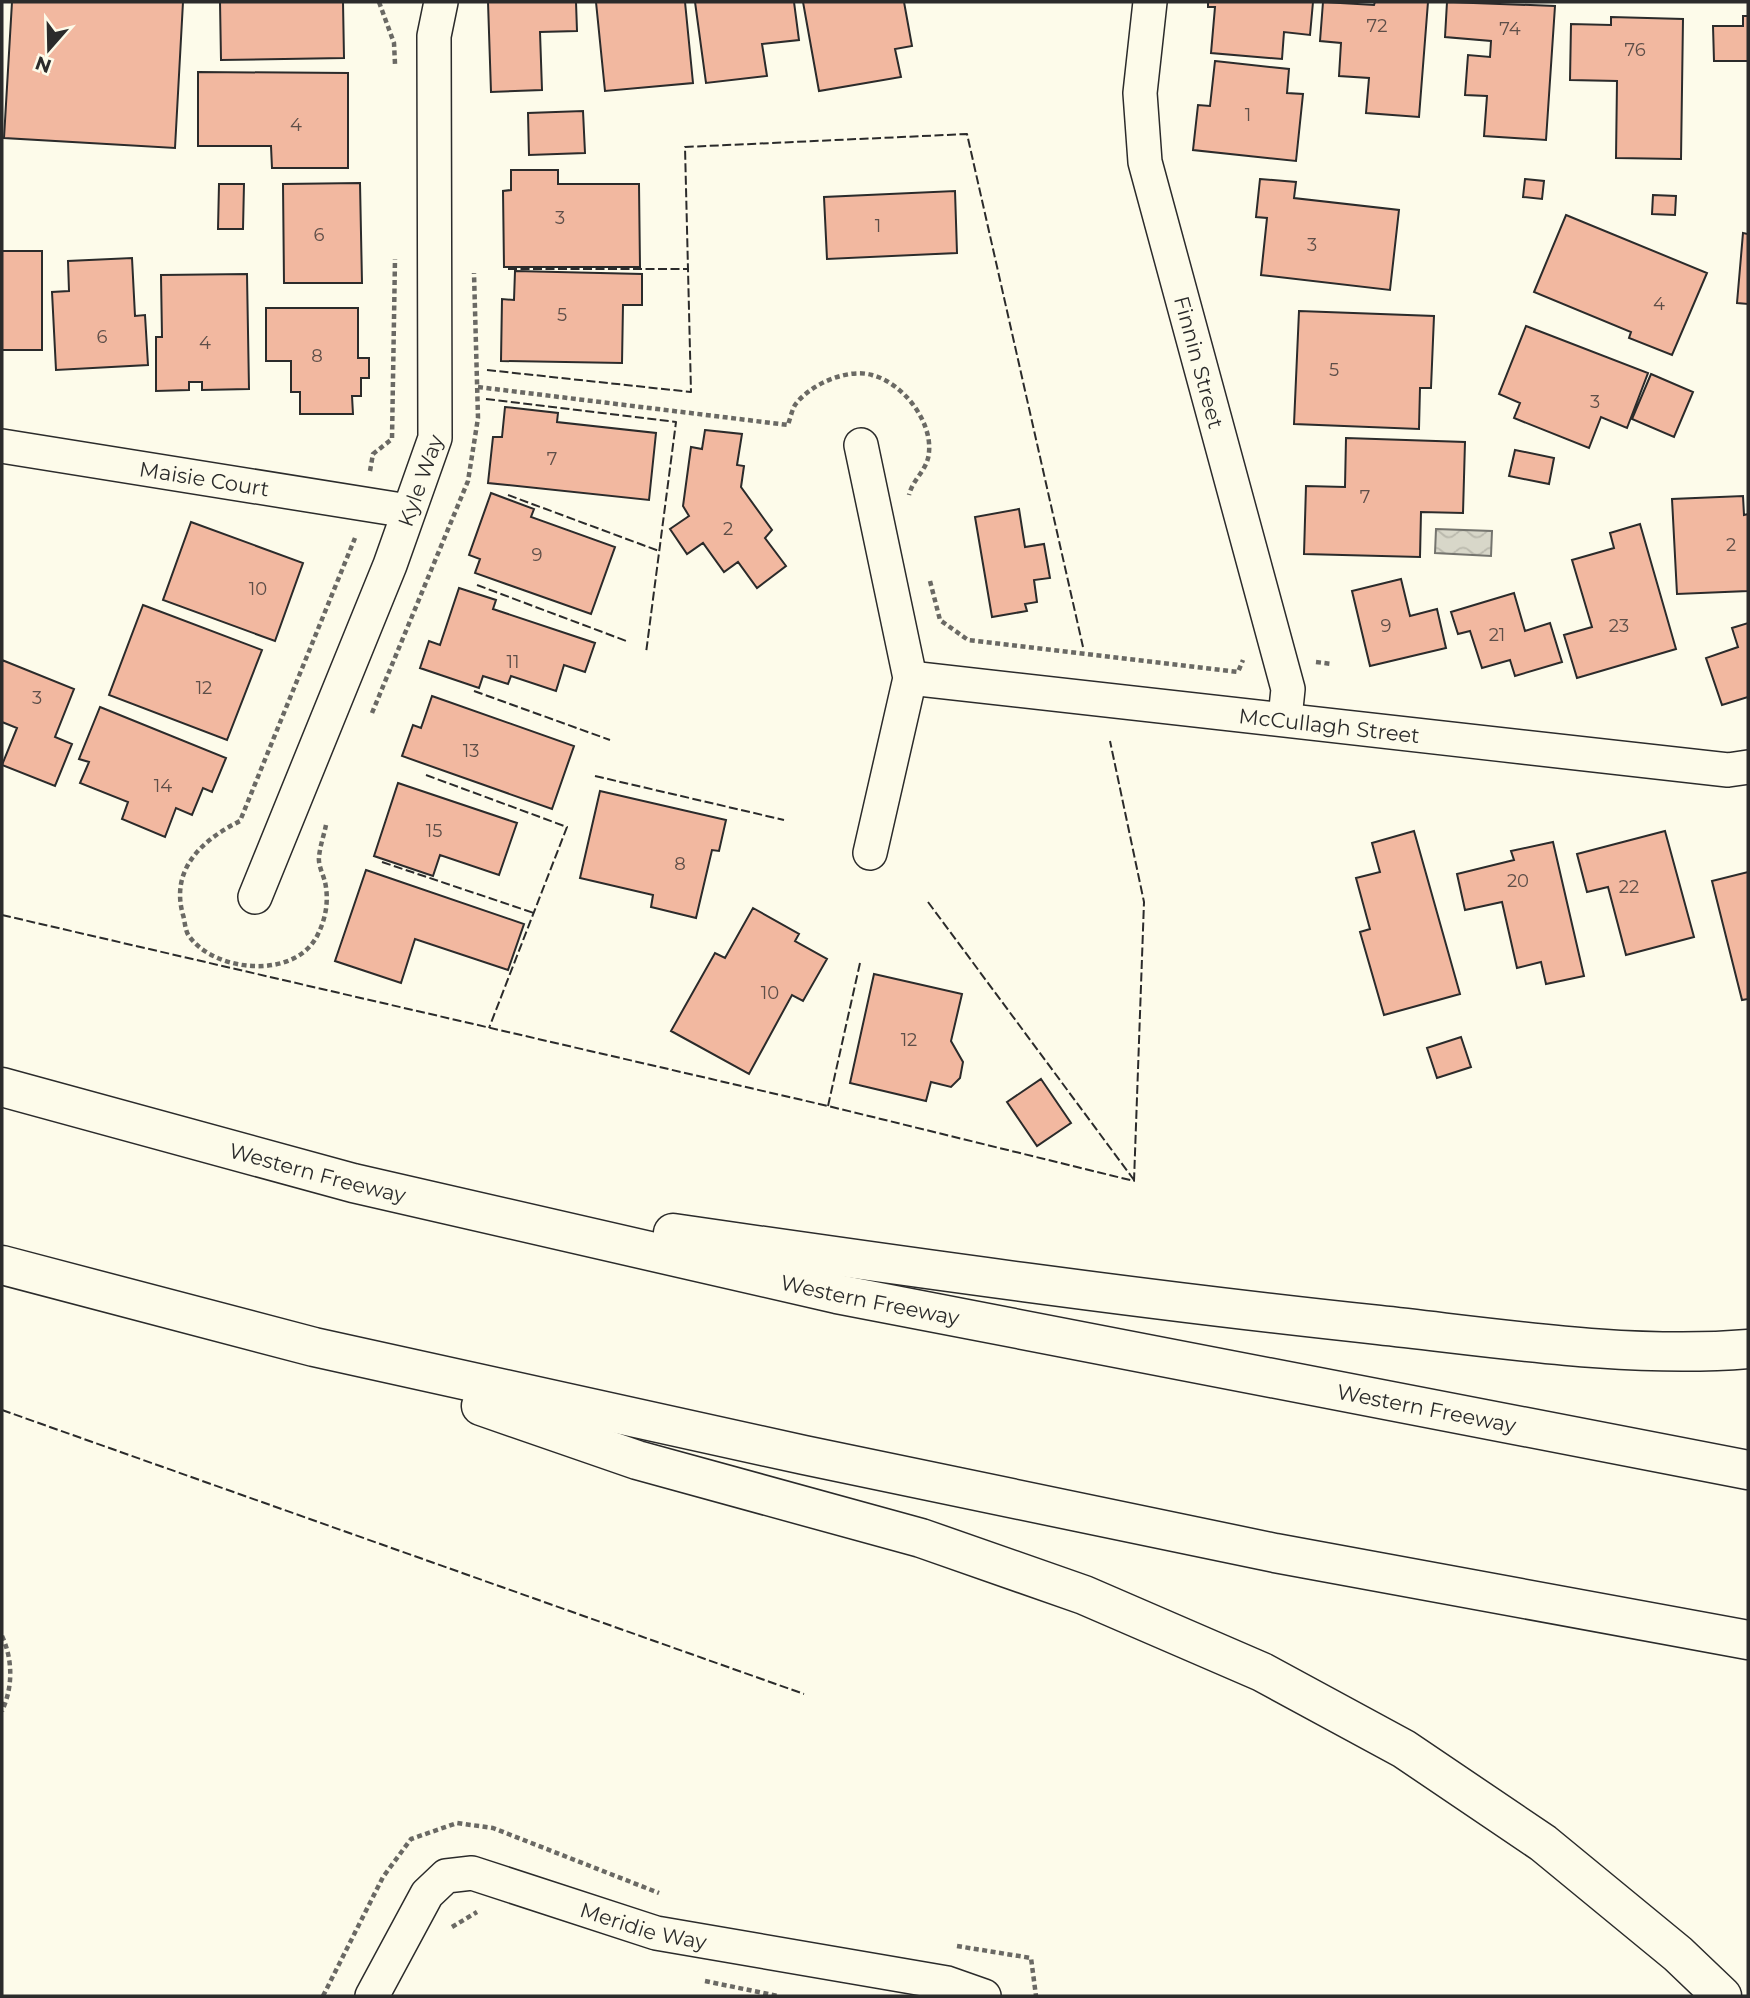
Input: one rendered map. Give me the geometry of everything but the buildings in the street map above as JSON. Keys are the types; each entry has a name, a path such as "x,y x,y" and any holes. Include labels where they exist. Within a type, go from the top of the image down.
{"highway":[{"name":"Western Freeway","path":"2,1087 353,1183 837,1294 1748,1470"},
{"path":"353,1183 853,1259 1221,1309 1544,1343 1642,1349 1748,1349"},
{"path":"2,1265 314,1348 804,1455 1275,1553 1748,1640"},
{"path":"314,1348 637,1460 921,1538 1084,1595 1262,1672 1405,1749 1543,1843 1678,1954 1722,1996"}],"street":[{"name":"Kyle Way","path":"420,2 434,36"},
{"name":"Kyle Way","path":"255,897 390,565 435,438 434,36 441,2"},
{"name":"Finnin Street","path":"1150,2 1140,93 1145,162 1288,689 1285,718"},
{"path":"861,445 910,678 870,853"},
{"name":"Maisie Court","path":"2,446 408,510"},
{"name":"McCullagh Street","path":"910,678 1285,718 1728,770 1748,767"},
{"name":"Meridie Way","path":"372,1996 437,1882 446,1876 472,1873 656,1933 947,1983 985,1996"}],"path":[{"path":"2,1636 11,1670 7,1699 2,1711"},
{"path":"446,1938 452,1926 482,1910"},
{"path":"699,1980 778,1996"}],"water":[{"path":"1436,529 1492,531 1491,556 1435,553"}],"fence":[{"path":"487,370 691,392 685,147 967,134 1083,647"},
{"path":"508,269 687,269"},
{"path":"486,399 676,422 646,653"},
{"path":"508,495 659,551"},
{"path":"477,585 629,642"},
{"path":"474,691 610,740"},
{"path":"2,915 828,1106 1134,1181 1144,902 1110,741"},
{"path":"426,775 567,827 489,1028"},
{"path":"595,776 784,820"},
{"path":"382,862 534,913"},
{"path":"928,902 1134,1180"},
{"path":"828,1106 860,963"},
{"path":"2,1410 804,1694"}]}
